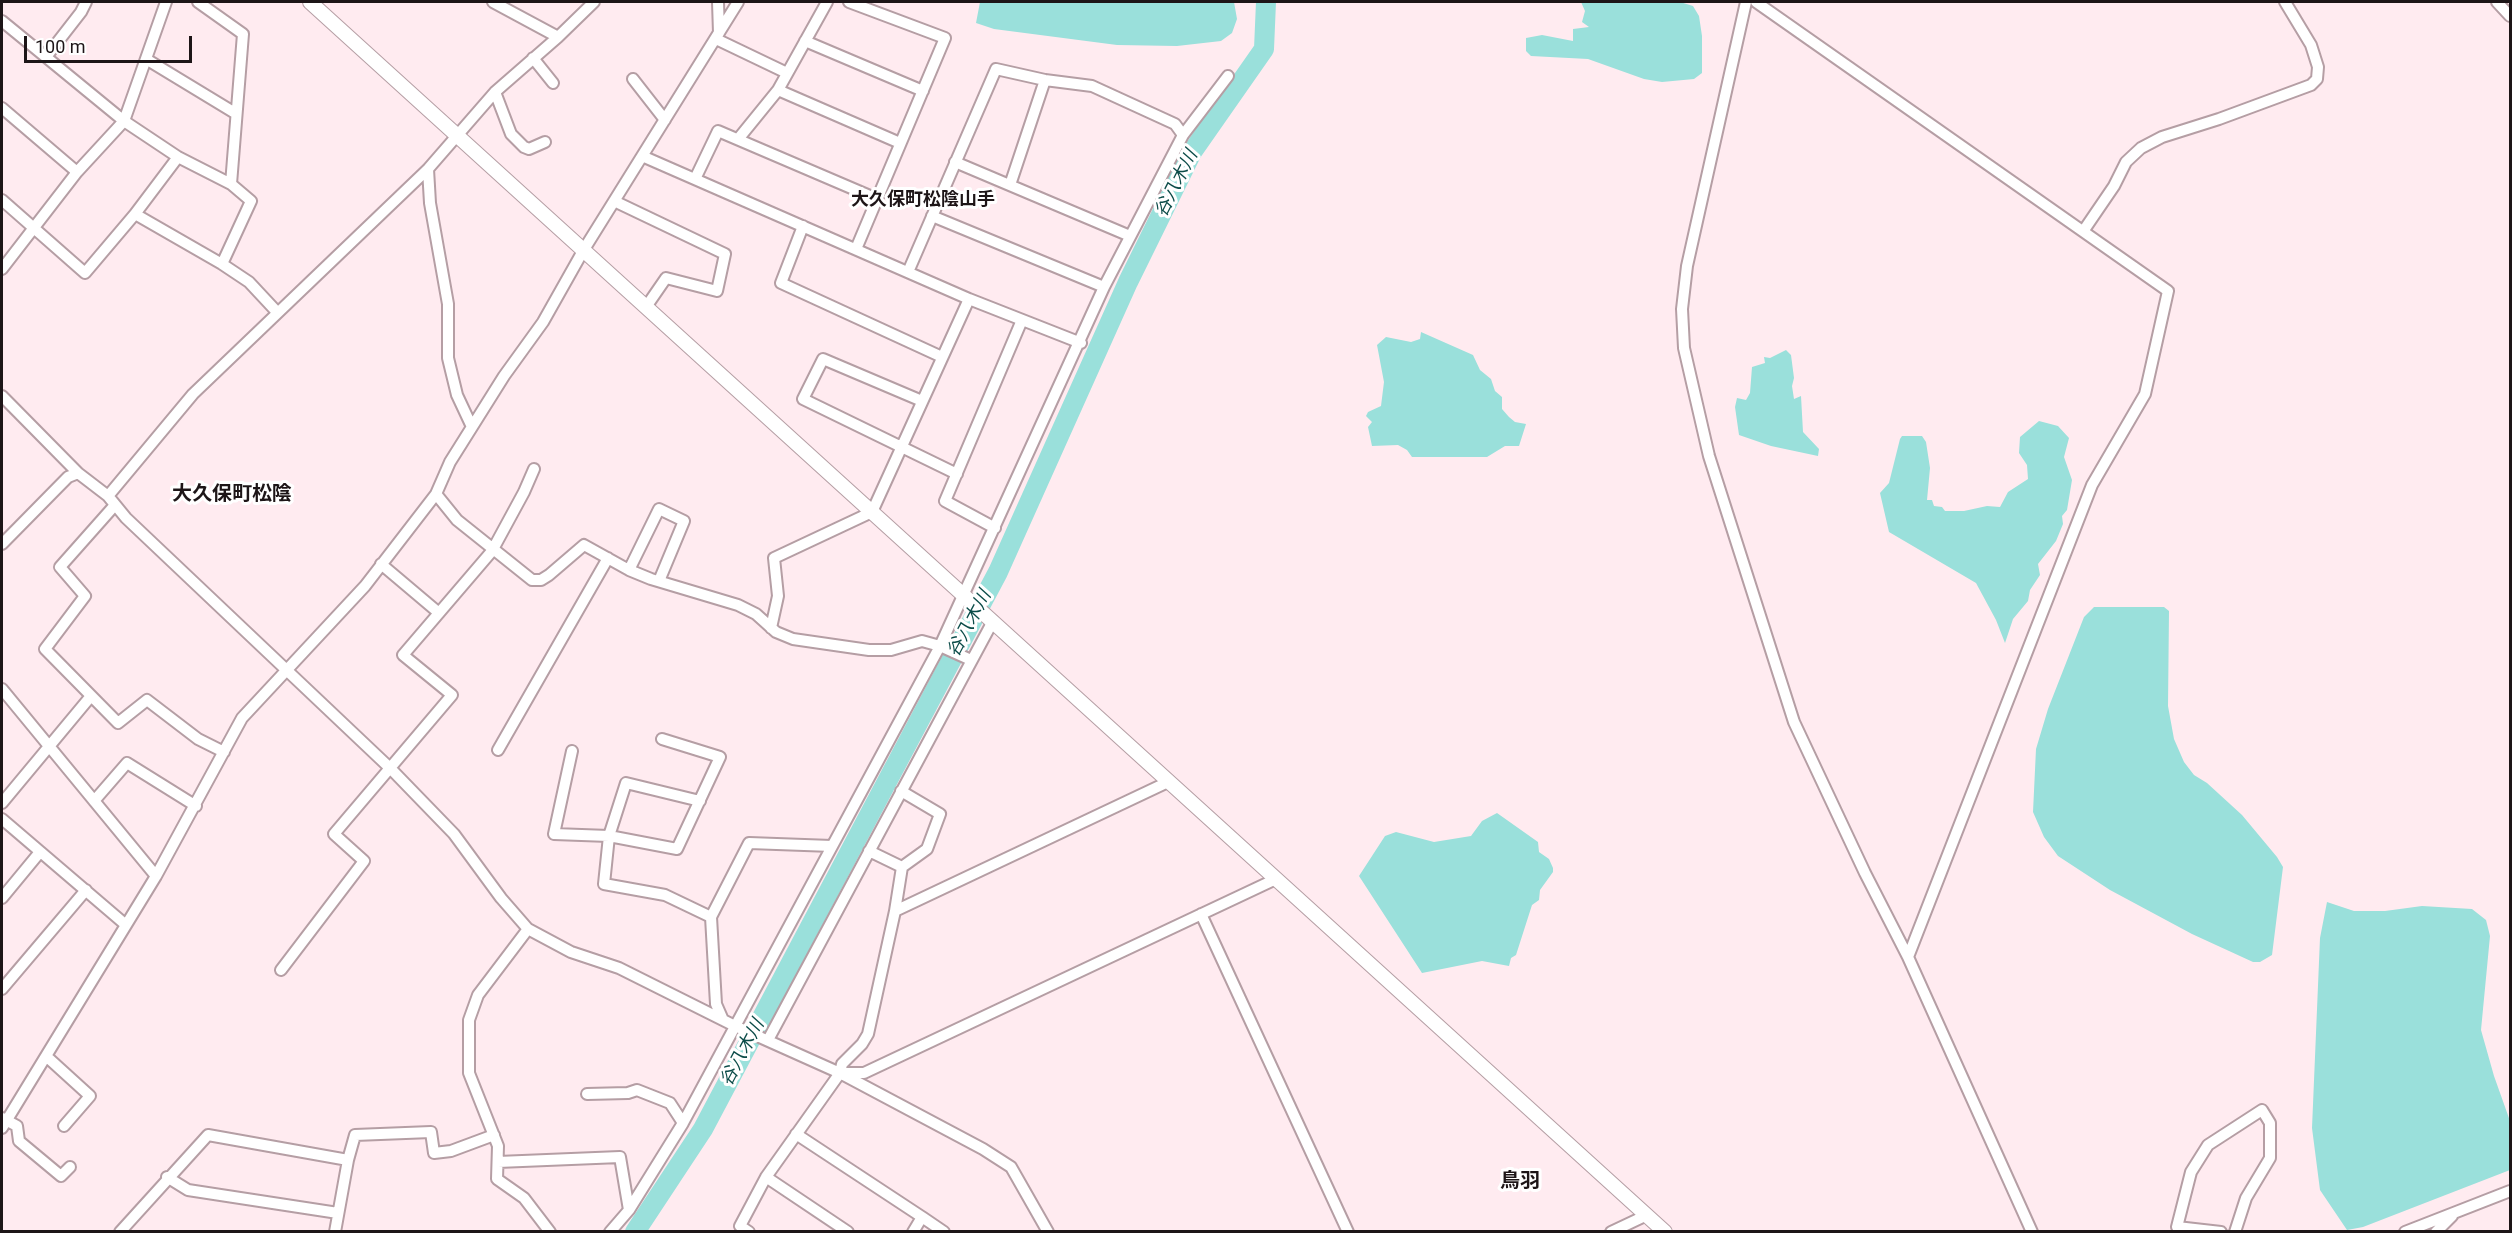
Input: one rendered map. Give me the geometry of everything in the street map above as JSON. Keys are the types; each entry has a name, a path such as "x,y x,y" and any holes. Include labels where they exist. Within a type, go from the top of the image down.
{"street":[{"path":"46,57 81,12 86,2"},
{"path":"2,268 77,172 124,121 166,2"},
{"path":"198,2 243,34 231,184"},
{"path":"310,2 1665,1232"},
{"path":"493,2 558,37"},
{"path":"108,496 193,394 428,169 495,92 594,2"},
{"path":"717,36 718,2"},
{"path":"70,1167 61,1176 18,1140 16,1126 4,1122 156,876 242,718 365,586 436,494 450,462 504,376 543,322 583,251 738,2"},
{"path":"739,138 778,90 827,2"},
{"path":"849,2 945,38 856,249"},
{"path":"1746,2 1687,266 1682,309 1684,348 1709,456 1794,722 1908,957 2031,1232"},
{"path":"1756,2 2168,291 2145,394 2092,485 1908,957"},
{"path":"2084,230 2114,186 2126,162 2140,148 2162,137 2219,119 2311,84 2317,79 2318,67 2311,45 2285,2"},
{"path":"2498,2 2511,16"},
{"path":"2,21 124,121 178,157 231,184 251,201 222,264"},
{"path":"717,36 787,73"},
{"path":"805,41 923,91"},
{"path":"533,58 553,83"},
{"path":"146,59 235,113"},
{"path":"908,272 996,69 1045,80 1092,86 1175,124 1183,135"},
{"path":"610,1232 629,1210 682,1123 940,646 1104,287 1183,135 1228,76"},
{"path":"633,79 665,120"},
{"path":"1010,185 1045,80"},
{"path":"778,90 900,143"},
{"path":"495,92 511,134 529,149 545,142"},
{"path":"2,108 77,172"},
{"path":"695,179 718,131 739,138 877,199"},
{"path":"642,156 969,299 1080,343"},
{"path":"2,200 85,273 135,214 178,157"},
{"path":"955,162 1130,236"},
{"path":"428,169 430,203 448,304 448,358 457,395 472,428"},
{"path":"614,201 725,254 717,291 666,278 646,307"},
{"path":"135,214 249,282 277,312"},
{"path":"932,216 1104,287"},
{"path":"803,226 781,283 942,357"},
{"path":"771,628 778,596 774,558 872,512 969,299"},
{"path":"995,528 945,501 1022,320"},
{"path":"922,401 823,359 803,399 957,474"},
{"path":"2,396 78,473 108,496 391,769 454,834 501,898 528,929 571,952 619,968 735,1026 840,1072 1011,1167 1048,1232"},
{"path":"281,970 364,861 334,834 452,695 403,655 492,551 534,469"},
{"path":"2,544 68,477 78,473"},
{"path":"436,494 456,520 492,551 532,580 541,580 549,575 584,545 628,570 738,605 756,614 771,628 793,639 870,650 891,650 922,641 940,646 971,660"},
{"path":"115,505 60,567 85,596 45,650 118,723 147,700 198,739 224,752"},
{"path":"628,570 659,509 684,520 659,581"},
{"path":"498,750 608,558"},
{"path":"381,564 439,613"},
{"path":"768,1040 993,621"},
{"path":"2,689 156,876"},
{"path":"2,803 91,696"},
{"path":"572,751 554,834 609,836 677,849 720,757 662,739"},
{"path":"94,801 127,763 196,806"},
{"path":"895,910 1168,782"},
{"path":"700,801 626,783 609,836 604,884 665,895 711,917"},
{"path":"749,1232 740,1226 766,1177 840,1072 842,1064 862,1044 868,1034 902,867 927,849 940,814 901,791"},
{"path":"2,819 126,925"},
{"path":"723,1020 716,1004 711,917 748,843 832,846"},
{"path":"869,851 902,867"},
{"path":"2,898 40,852"},
{"path":"840,1072 864,1073 1276,879"},
{"path":"2,989 86,890"},
{"path":"1201,914 1348,1232"},
{"path":"528,929 478,995 469,1020 469,1073 498,1146 497,1179 524,1198 550,1232"},
{"path":"45,1056 90,1096 64,1126"},
{"path":"587,1094 628,1093 637,1090 670,1103 682,1123"},
{"path":"2221,1232 2177,1227 2191,1172 2208,1145 2262,1110 2270,1123 2270,1158 2246,1198 2235,1232"},
{"path":"335,1232 348,1160 355,1136 431,1132 434,1153 451,1151 494,1135"},
{"path":"796,1134 944,1232"},
{"path":"120,1232 167,1177 208,1136 348,1160"},
{"path":"498,1162 620,1157 629,1210"},
{"path":"167,1177 188,1190 338,1213"},
{"path":"766,1177 848,1232"},
{"path":"2405,1232 2511,1191"},
{"path":"2436,1232 2457,1212"},
{"path":"1611,1232 1647,1215"},
{"path":"913,1232 922,1217"}],"water":[{"path":"980,2 1234,2 1237,19 1232,33 1221,41 1177,46 1117,45 994,29 976,23"},
{"path":"1581,2 1680,2 1693,6 1699,16 1702,36 1702,73 1694,79 1662,82 1644,79 1588,59 1531,56 1526,51 1526,38 1542,35 1573,41 1573,29 1589,27 1582,22 1585,11"},
{"path":"1421,332 1473,355 1480,370 1491,379 1495,391 1502,397 1502,409 1515,422 1526,424 1519,446 1505,446 1487,457 1412,457 1407,450 1398,445 1372,446 1368,427 1372,422 1366,416 1368,412 1381,406 1384,382 1377,345 1386,337 1411,342 1420,339"},
{"path":"1786,350 1791,355 1794,399 1801,396 1803,432 1819,449 1818,456 1771,446 1739,435 1735,407 1737,398 1746,400 1750,393 1752,367 1765,363 1764,357 1770,358"},
{"path":"2039,421 2058,426 2069,438 2064,457 2072,480 2067,510 2062,516 2063,524 2056,541 2038,564 2040,575 2030,590 2028,601 2013,619 2005,643 1996,620 1976,583 1889,532 1880,493 1889,483 1902,436 1922,436 1926,442 1930,468 1927,500 1932,500 1934,506 1942,507 1945,511 1964,511 1987,506 2000,507 2008,492 2028,479 2027,465 2019,453 2020,437"},
{"path":"2094,607 2164,607 2169,611 2168,706 2174,739 2184,762 2194,775 2207,783 2242,815 2283,867 2272,955 2260,962 2253,962 2192,934 2110,890 2058,856 2044,837 2033,812 2036,749 2048,709 2084,617"},
{"path":"1497,813 1538,842 1539,852 1549,859 1553,868 1553,872 1540,890 1539,900 1532,905 1516,955 1511,958 1509,966 1482,961 1422,973 1359,876 1385,836 1396,832 1434,842 1471,836 1482,821"},
{"path":"2327,902 2354,911 2385,911 2422,906 2472,909 2486,920 2490,936 2481,1030 2510,1121 2510,1170 2363,1227 2347,1230 2320,1190 2312,1128 2320,938"}],"waterway":[{"name":"谷八木川","path":"635,1232 703,1129 998,572 1128,282 1192,152 1264,49 1266,2"}],"district":[{"name":"大久保町松陰山手","path":"923,200"},
{"name":"大久保町松陰","path":"232,495"},
{"name":"鳥羽","path":"1520,1182"}]}
